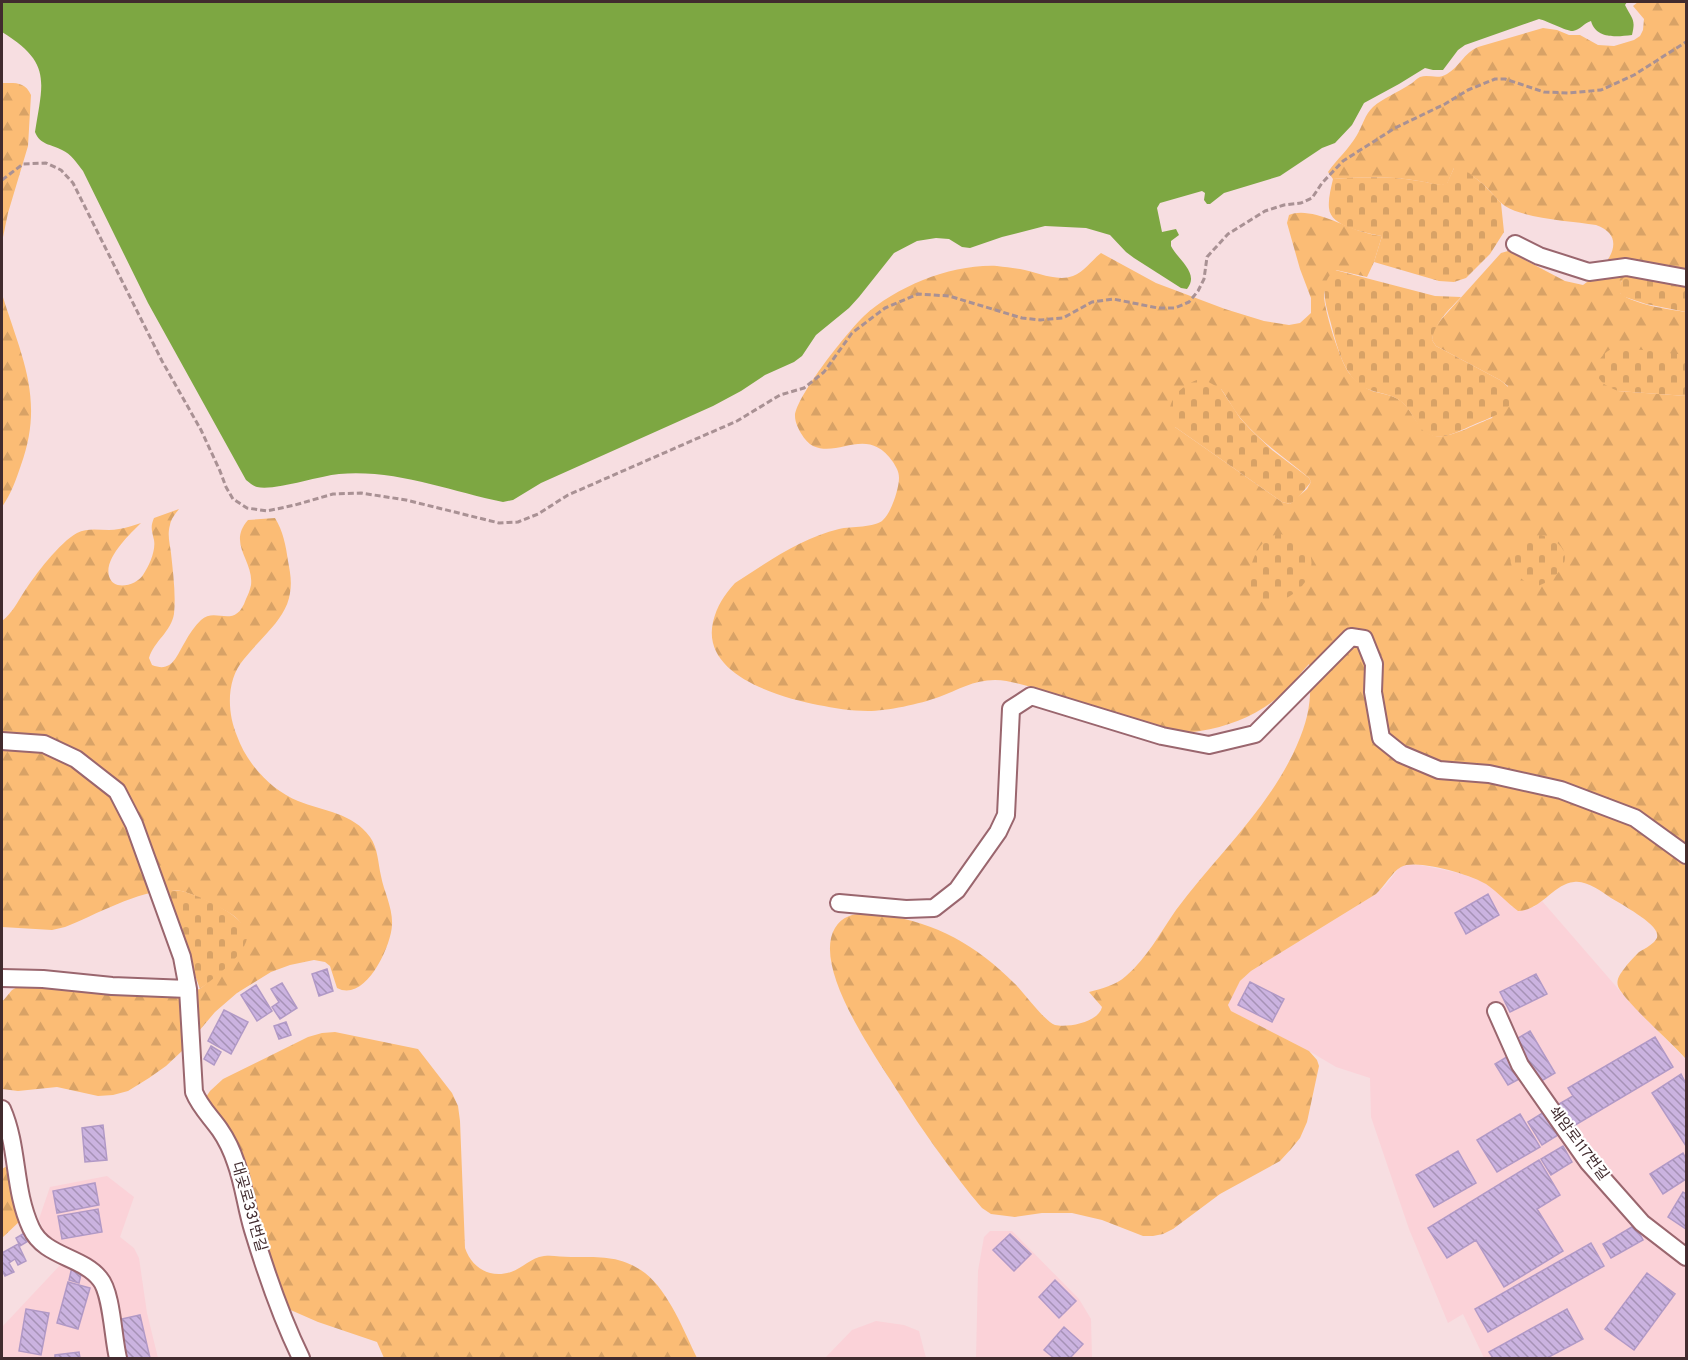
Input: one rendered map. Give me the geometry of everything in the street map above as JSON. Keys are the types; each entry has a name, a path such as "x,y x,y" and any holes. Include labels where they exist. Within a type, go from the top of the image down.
{"lane":[{"path":"1515,244 1539,256 1589,272 1626,267 1686,279"},
{"path":"839,903 906,909 934,908 957,890 998,832 1006,815 1011,709 1031,696 1162,736 1209,746 1255,734 1351,637 1364,639 1374,664 1373,692 1381,738 1401,754 1439,770 1489,774 1561,790 1635,818 1686,855"},
{"name":"대곶로331번길","path":"2,741 44,744 76,759 117,791 134,824 182,957 188,988 194,1092 229,1145 243,1182 252,1227 301,1359"},
{"path":"2,978 43,979 112,986 188,988"},
{"name":"쇄암로117번길","path":"1496,1011 1520,1065 1588,1162 1642,1223 1686,1257"},
{"path":"2,1109 12,1136 19,1192 32,1230 43,1243 54,1251 92,1271 100,1278 107,1294 118,1359"}],"path":[{"path":"2,180 23,164 46,163 61,170 73,183 162,361 201,430 233,499 247,508 267,511 333,494 361,493 406,500 499,523 518,522 538,514 568,495 737,422 780,395 804,388 824,372 852,333 885,308 918,294 949,296 1022,318 1040,320 1063,318 1092,302 1113,299 1158,308 1175,308 1189,302 1198,291 1204,279 1207,257 1228,234 1265,211 1284,205 1301,204 1312,198 1322,183 1343,161 1395,128 1468,90 1495,79 1505,79 1544,92 1569,93 1601,90 1634,75 1686,42"}],"shaded area":[{"path":"2,2 1627,2 1625,5 1633,19 1634,26 1632,35 1607,36 1597,31 1591,21 1573,31 1539,19 1465,45 1458,50 1443,70 1425,68 1364,103 1352,125 1335,143 1322,148 1280,176 1224,193 1210,204 1204,200 1205,193 1202,191 1160,203 1157,208 1162,232 1176,229 1179,235 1171,241 1171,246 1189,272 1191,278 1187,289 1181,288 1134,258 1110,235 1086,228 1045,226 970,248 962,247 949,239 936,238 917,241 894,253 849,308 816,335 802,356 794,362 765,375 713,406 541,483 513,500 503,502 422,482 360,473 320,477 265,488 256,487 246,480 148,303 83,171 68,154 43,142 37,136 35,132 40,99 40,74 37,64 29,54 2,32"},
{"path":"1407,864 1459,873 1484,882 1504,897 1512,907 1534,907 1542,901 1627,999 1686,1060 1686,1358 1484,1358 1463,1314 1448,1323 1409,1229 1371,1117 1370,1078 1336,1067 1230,1011 1228,1005 1232,996 1240,981 1251,971 1376,894 1399,868"},
{"path":"107,1176 134,1197 120,1237 134,1248 139,1258 147,1313 158,1358 122,1358 115,1295 51,1241 39,1219 50,1187"},
{"path":"990,1231 1012,1231 1079,1299 1091,1319 1092,1358 976,1358 978,1271 984,1237"},
{"path":"63,1262 84,1269 101,1292 113,1358 2,1358 2,1327"},
{"path":"876,1321 904,1325 919,1331 926,1358 825,1358 852,1330"}],"green space":[{"path":"1638,2 1686,2 1686,287 1635,276 1621,281 1620,293 1634,301 1686,312 1686,355 1678,355 1618,391 1686,396 1686,1059 1638,1011 1618,986 1619,977 1627,965 1657,937 1651,925 1637,914 1593,887 1579,882 1560,887 1534,906 1518,911 1479,880 1430,866 1408,865 1398,869 1376,894 1251,971 1240,981 1228,1005 1231,1011 1309,1051 1319,1066 1307,1122 1300,1138 1280,1161 1220,1194 1173,1229 1153,1236 1143,1236 1102,1220 1072,1213 1042,1213 1015,1217 991,1214 982,1208 943,1159 864,1038 839,989 832,966 830,945 835,928 845,918 863,913 884,915 921,924 955,938 985,957 1000,969 1055,1025 1067,1026 1082,1023 1095,1017 1102,1007 1089,992 1118,982 1140,961 1176,910 1272,790 1297,745 1305,725 1310,696 1309,664 1285,691 1267,706 1224,726 1194,732 1176,731 1151,725 1050,692 1000,680 987,680 973,684 913,705 868,711 836,708 802,701 764,689 746,680 719,656 712,640 713,622 727,592 735,583 760,567 812,538 839,529 879,523 889,512 898,488 898,471 883,451 863,444 823,449 807,441 795,420 804,394 847,335 877,305 892,295 926,279 980,266 1020,269 1067,278 1081,272 1101,253 1156,283 1225,309 1264,321 1289,325 1300,323 1311,313 1311,298 1287,223 1289,215 1306,213 1365,233 1382,236 1367,277 1336,270 1324,295 1333,335 1345,367 1352,377 1367,389 1397,398 1424,430 1435,436 1455,433 1492,418 1508,386 1436,346 1432,340 1433,331 1439,322 1501,253 1508,251 1565,281 1583,285 1605,264 1613,246 1612,238 1607,231 1596,225 1536,217 1514,210 1502,204 1475,178 1454,168 1447,184 1441,185 1408,179 1365,177 1333,179 1328,172 1354,140 1373,107 1420,77 1444,76 1478,47 1543,28 1569,35 1580,35 1598,45 1614,46 1634,40 1643,30 1644,19 1633,6","holes":["1221,389 1250,429 1309,478 1311,482 1307,489 1290,504 1282,502 1175,427"]},
{"path":"2,83 22,85 29,90 31,95 28,146 2,242"},
{"path":"1454,168 1469,173 1501,203 1504,232 1490,254 1466,278 1454,282 1439,281 1374,262 1382,236 1350,228 1331,215 1329,201 1333,179 1365,177 1408,179 1441,185 1447,183"},
{"path":"1335,270 1435,296 1461,297 1439,322 1432,340 1436,346 1500,380 1509,388 1513,396 1511,403 1499,414 1438,437 1423,431 1407,407 1399,400 1357,383 1342,358 1326,307 1325,287 1327,280"},
{"path":"1625,276 1686,287 1686,312 1646,304 1622,296 1620,286"},
{"path":"2,294 28,378 31,419 21,465 11,492 2,507"},
{"path":"1616,347 1686,355 1686,396 1618,391 1604,384 1596,371 1597,366 1606,352"},
{"path":"1197,380 1205,380 1221,389 1251,430 1272,450 1309,478 1311,482 1297,499 1290,504 1282,502 1175,427 1170,413 1173,399 1183,388"},
{"path":"179,509 171,521 169,532 175,599 174,614 170,626 151,652 149,658 152,665 164,667 173,662 190,633 207,616 231,616 242,609 251,585 251,576 241,545 242,529 248,520 275,518 286,550 290,593 279,619 238,667 231,686 231,717 241,746 269,783 298,801 337,814 355,823 373,841 391,912 392,925 387,946 375,970 357,988 347,991 337,988 330,966 325,962 314,960 271,972 237,993 215,1012 166,1066 128,1091 98,1096 57,1087 18,1091 2,1089 2,1002 12,990 21,985 181,993 200,989 232,961 245,944 238,919 196,896 174,890 148,893 65,927 52,930 2,927 2,621 12,611 56,551 70,537 82,531 114,530 141,523 119,547 108,569 111,581 115,584 125,585 136,582 150,563 153,554 154,518"},
{"path":"1280,534 1298,540 1308,550 1311,562 1309,575 1301,587 1289,597 1274,602 1257,601 1249,587 1253,560 1259,547 1265,541"},
{"path":"1541,535 1556,542 1564,552 1565,558 1563,565 1552,578 1535,586 1527,583 1518,575 1510,559 1515,548 1521,543"},
{"path":"165,890 185,892 215,904 234,916 242,923 246,931 245,945 240,952 228,966 200,989"},
{"path":"335,1032 418,1049 452,1093 458,1106 460,1121 465,1248 477,1266 489,1273 503,1274 539,1257 547,1256 600,1257 627,1263 645,1273 661,1290 675,1312 697,1358 384,1358 377,1342 318,1322 286,1308 204,1100 223,1079 308,1037"},
{"path":"7,1166 21,1220 2,1238 2,1169"}],"building":[{"path":"1488,894 1499,915 1466,934 1455,913"},
{"path":"327,969 333,991 319,996 312,974"},
{"path":"1536,974 1547,994 1510,1012 1500,992"},
{"path":"1250,982 1284,999 1272,1022 1238,1005"},
{"path":"282,983 297,1008 280,1019 272,1007 279,1002 271,989"},
{"path":"256,985 272,1011 257,1021 241,995"},
{"path":"224,1010 248,1022 231,1054 208,1041"},
{"path":"286,1022 291,1035 279,1039 274,1026"},
{"path":"1530,1031 1555,1073 1538,1083 1513,1041"},
{"path":"1655,1037 1673,1067 1572,1127 1559,1104 1573,1096 1568,1088"},
{"path":"211,1046 221,1052 214,1065 204,1059"},
{"path":"1510,1055 1523,1077 1508,1085 1495,1064"},
{"path":"1681,1074 1686,1084 1686,1146 1652,1093"},
{"path":"1544,1112 1558,1135 1542,1145 1528,1122"},
{"path":"1520,1114 1540,1147 1497,1172 1477,1140"},
{"path":"103,1125 107,1160 85,1162 82,1128"},
{"path":"1563,1146 1572,1162 1551,1175 1541,1159"},
{"path":"1458,1151 1476,1183 1434,1207 1416,1175"},
{"path":"1683,1153 1686,1159 1686,1179 1663,1194 1650,1174"},
{"path":"1539,1160 1560,1195 1537,1209 1563,1251 1504,1287 1476,1240 1447,1258 1428,1228"},
{"path":"95,1183 99,1205 57,1213 53,1191"},
{"path":"1683,1192 1686,1194 1686,1229 1668,1217"},
{"path":"98,1209 102,1232 62,1239 58,1216"},
{"path":"1635,1225 1643,1240 1611,1258 1603,1244"},
{"path":"26,1232 30,1240 20,1246 16,1238"},
{"path":"1010,1234 1031,1254 1014,1271 993,1250"},
{"path":"1591,1243 1604,1266 1488,1332 1475,1309"},
{"path":"18,1244 26,1261 18,1265 15,1259 9,1263 14,1272 5,1276 2,1270 2,1253"},
{"path":"72,1267 82,1270 79,1283 69,1280"},
{"path":"1647,1273 1675,1294 1634,1350 1605,1329"},
{"path":"1055,1280 1076,1301 1059,1318 1039,1297"},
{"path":"68,1282 90,1288 78,1329 57,1323"},
{"path":"26,1309 49,1313 41,1355 19,1351"},
{"path":"1567,1309 1583,1339 1547,1358 1493,1358 1489,1352"},
{"path":"140,1315 150,1358 125,1358 117,1320"},
{"path":"1064,1327 1083,1344 1070,1358 1054,1358 1044,1350"},
{"path":"79,1352 80,1358 55,1358 55,1355"}]}
